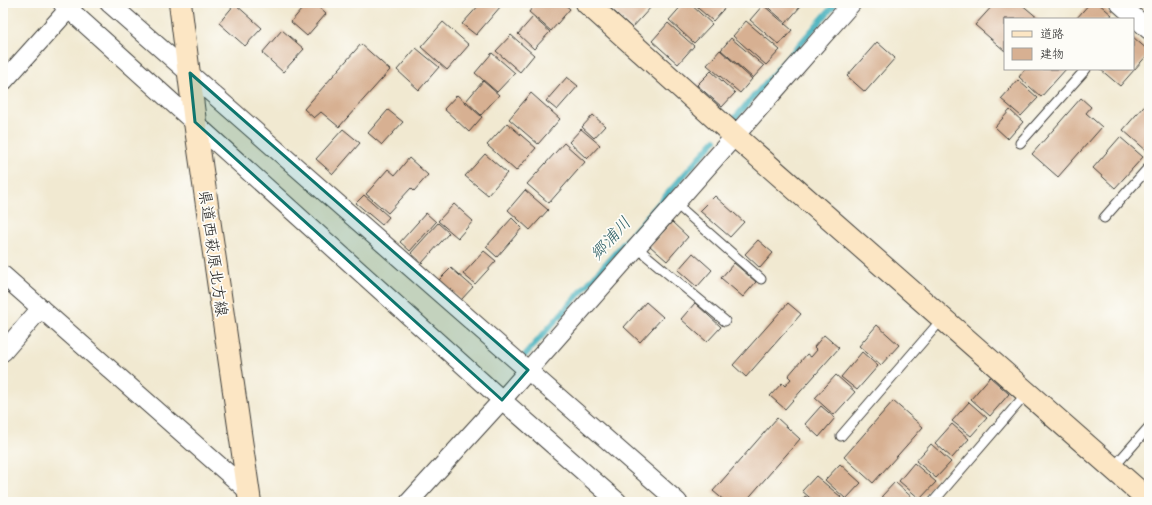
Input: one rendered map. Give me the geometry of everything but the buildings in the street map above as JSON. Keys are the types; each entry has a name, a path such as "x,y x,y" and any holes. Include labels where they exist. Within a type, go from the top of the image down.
{"street":[{"path":"109,3 678,502"},
{"name":"県道西萩原北方線","path":"180,3 195,122 249,497"},
{"path":"587,3 735,136 1149,500"},
{"path":"409,502 502,400 852,3"},
{"path":"1119,3 1131,17"},
{"path":"3,82 68,5 502,400 618,502"},
{"path":"1134,19 1149,30"},
{"path":"3,275 249,497"},
{"path":"3,352 41,308"}],"lane":[{"path":"1020,143 1085,70"},
{"path":"1104,218 1149,167"},
{"path":"675,203 762,279"},
{"path":"636,247 725,321"},
{"path":"841,436 943,318"},
{"path":"933,502 1027,393"},
{"path":"1113,468 1149,427"}],"highlighted area":[{"path":"190,73 528,370 502,400 195,122"}],"waterway":[{"name":"郷浦川","path":"734,119 836,3"},
{"name":"郷浦川","path":"525,355 715,140"}]}
